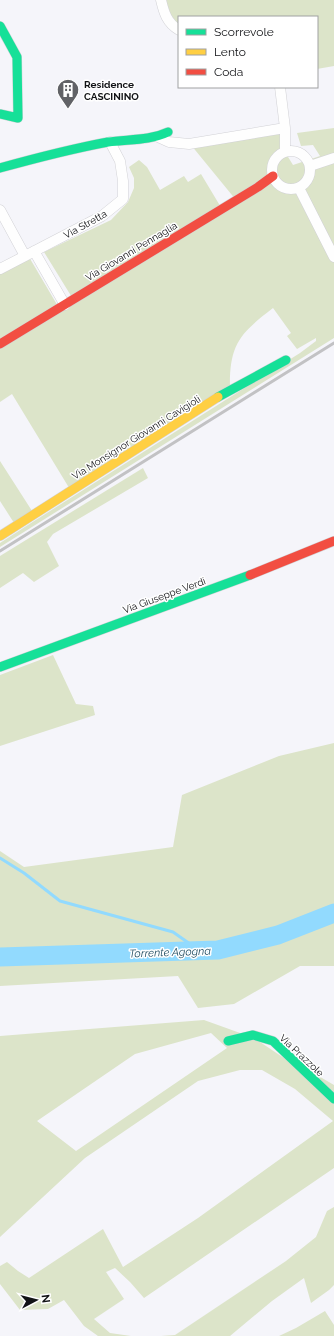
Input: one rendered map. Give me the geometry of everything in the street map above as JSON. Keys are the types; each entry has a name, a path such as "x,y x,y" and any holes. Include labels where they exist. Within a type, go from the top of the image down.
{"street":[{"path":"161,0 165,15 172,26 178,29"},
{"path":"0,26 17,57 18,118 0,114"},
{"path":"280,88 285,128 285,152"},
{"path":"158,137 169,142 189,144 285,128"},
{"path":"0,168 56,153 110,142 158,137 168,132"},
{"name":"Via Stretta","path":"0,269 102,216 123,199 123,181 120,161 110,142"},
{"path":"285,152 298,152 303,155 310,166 308,179 299,188 293,190 280,186 273,176 272,170 275,159 285,152"},
{"path":"310,166 334,158"},
{"name":"Via Giovanni Pennaglia","path":"0,344 258,187 273,176"},
{"path":"299,188 334,257"},
{"path":"0,210 65,305"},
{"name":"Via Monsignor Giovanni Cavigioli","path":"0,536 230,390 286,360"},
{"name":"Via Giuseppe Verdi","path":"0,667 240,579 334,541"},
{"name":"Via Prazzole","path":"228,1041 253,1035 273,1041 334,1099"}],"green space":[{"path":"165,0 334,0 334,66 318,69 318,16 178,16 178,25 171,15"},
{"path":"334,128 334,338 0,547 0,543 300,353 316,341 316,338 297,349 287,336 291,333 273,308 252,325 238,342 234,351 232,362 230,390 71,491 12,394 0,402 0,274 29,257 59,308 73,299 44,252 111,220 128,202 134,188 134,178 129,167 139,160 147,167 160,190 184,176 188,182 201,174 222,209 236,200 191,145 283,129 285,152 293,165 320,156 313,145 301,146 297,133"},
{"path":"0,461 34,514 16,526 0,501"},
{"path":"143,468 148,478 53,534 47,542 59,566 34,582 23,573 0,588 0,556"},
{"path":"53,655 76,704 93,706 95,715 0,746 0,675"},
{"path":"334,743 334,966 300,966 234,1004 198,1008 178,976 0,986 0,851 24,867 173,847 182,795 279,756"},
{"path":"204,1020 254,1038 284,1058 334,1085 334,1168 144,1298 115,1268 106,1272 124,1299 94,1319 110,1333 131,1336 98,1336 84,1326 64,1300 48,1309 20,1310 0,1284 0,1266 7,1262 29,1278 103,1229 123,1267 198,1218 333,1121 295,1089 262,1070 240,1070 198,1081 85,1158 0,1237 0,1036","holes":["211,1033 227,1048 76,1151 37,1121 135,1054"]},
{"path":"334,1207 334,1285 329,1290 311,1303 304,1278 272,1301 230,1336 161,1336 175,1335 286,1261 316,1237 327,1211"},
{"path":"325,1311 334,1325 334,1336 279,1336 296,1328"}],"waterway":[{"path":"0,858 24,873 60,901 173,932 200,951"},
{"name":"Torrente Agogna","path":"0,957 218,950 278,935 334,913"}],"railway":[{"path":"0,551 334,343"}],"traffic: fast":[{"path":"0,26 17,57 18,118 0,114"},
{"path":"0,168 40,157 108,142 153,137 168,132"},
{"path":"218,397 286,360"},
{"path":"0,667 250,575"},
{"path":"228,1041 253,1035 273,1041 334,1099"}],"traffic: slow":[{"path":"0,536 218,397"}],"traffic: jam":[{"path":"0,344 258,187 273,176"},
{"path":"250,575 334,541"}],"place":[{"name":"Residence CASCININO","path":"68,110"}]}
